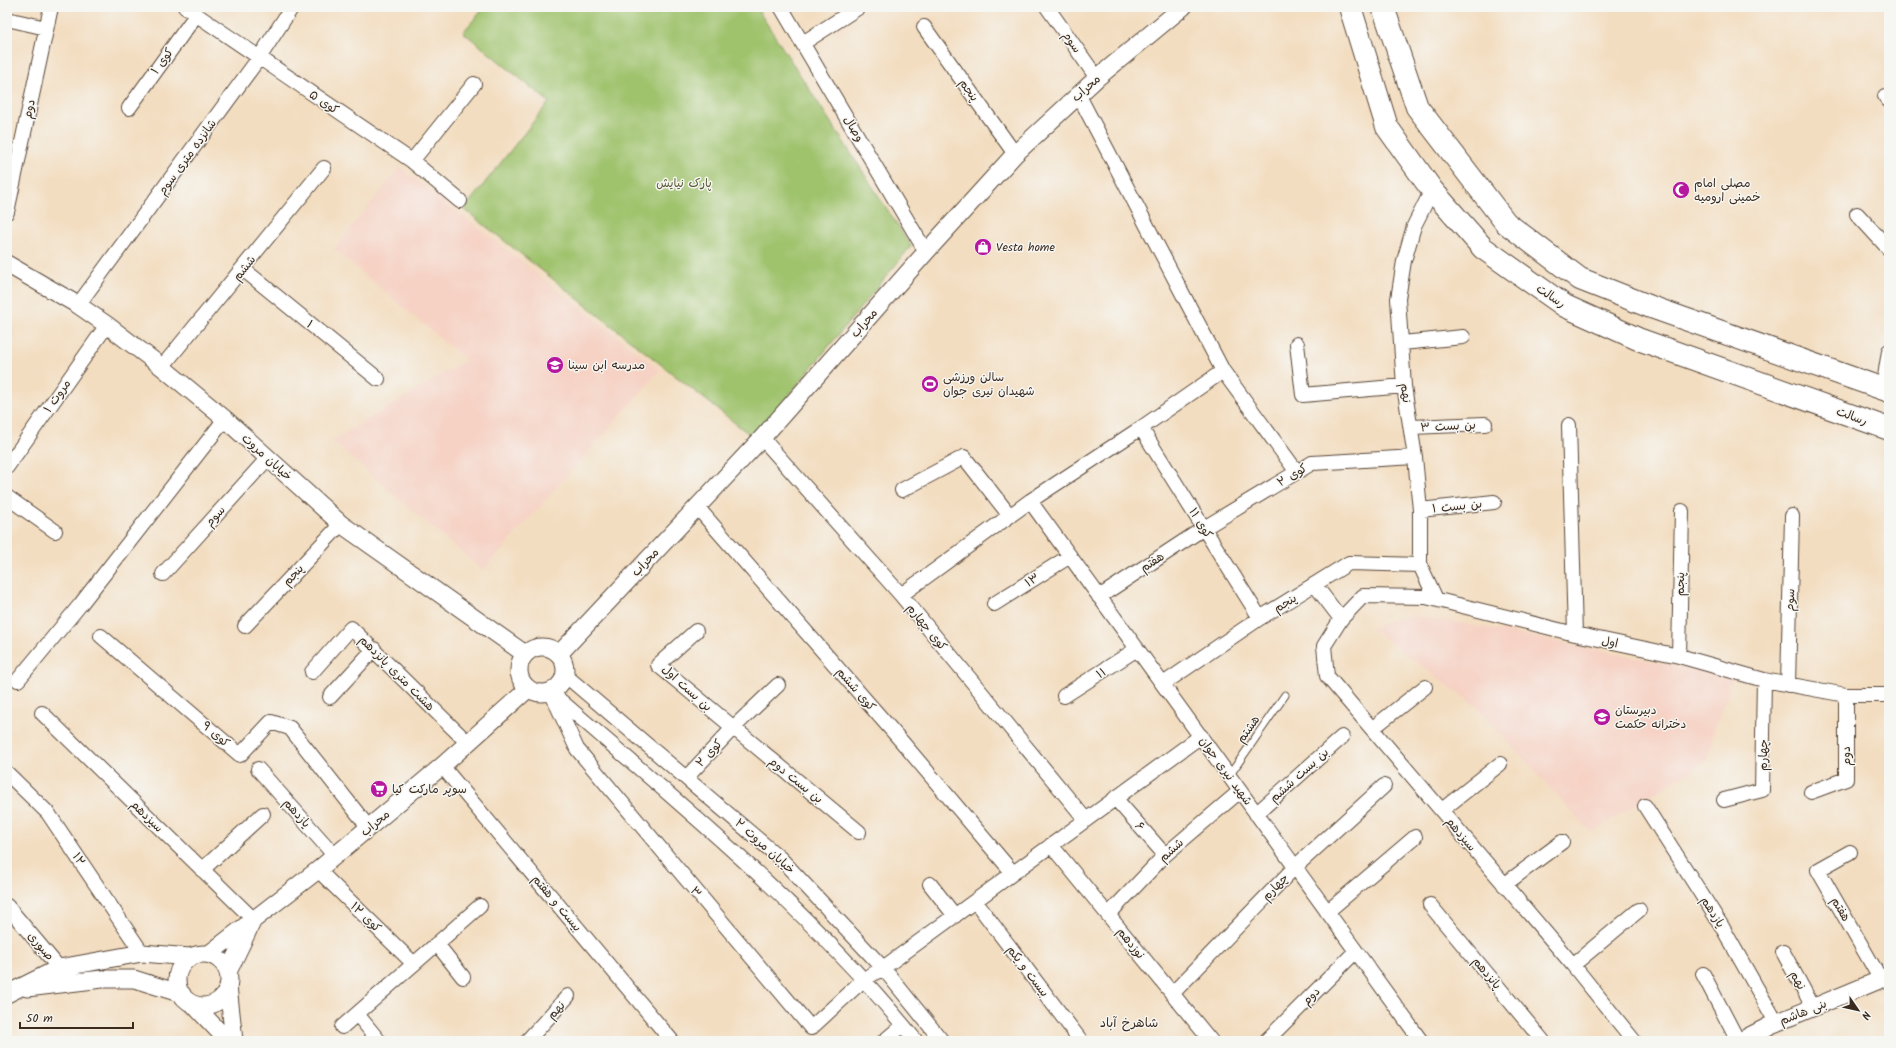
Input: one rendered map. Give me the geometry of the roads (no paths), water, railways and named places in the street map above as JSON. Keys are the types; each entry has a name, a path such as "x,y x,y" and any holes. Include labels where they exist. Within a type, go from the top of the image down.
{"main road":[{"name":"رسالت","path":"1350,7 1387,127 1432,190 1483,248 1565,306 1638,339 1889,429"},
{"path":"1383,8 1417,107 1506,223 1580,279 1651,307 1886,390"},
{"path":"1387,127 1417,107"}],"street":[{"name":"دوم","path":"7,212 51,7"},
{"name":"شانزده متری سوم","path":"78,305 259,58 292,7"},
{"name":"وصال","path":"781,7 926,252"},
{"path":"803,43 859,7"},
{"name":"سوم","path":"1047,7 1097,78"},
{"name":"محراب","path":"559,654 762,438 926,252 1015,154 1078,94 1182,7"},
{"name":"کوی ۵","path":"190,11 412,161 460,201"},
{"name":"کوی ۱","path":"129,108 190,11"},
{"path":"7,19 46,28"},
{"name":"پنجم","path":"924,27 1015,154"},
{"path":"412,161 474,84"},
{"path":"1078,94 1223,371 1297,472"},
{"name":"ششم","path":"162,367 324,168"},
{"name":"نهم","path":"1432,190 1414,226 1404,261 1398,299 1404,386 1415,457 1420,510 1420,565 1436,599"},
{"path":"1857,214 1889,249"},
{"name":"خیابان مروت","path":"7,264 78,305 107,325 162,367 225,420 341,524 525,654"},
{"name":"۱","path":"243,269 378,379"},
{"name":"مروت ۱","path":"7,467 107,325"},
{"path":"1402,343 1463,338"},
{"path":"1297,344 1303,395 1404,386"},
{"path":"1886,390 1889,351"},
{"path":"901,595 1030,501 1141,428 1223,371"},
{"path":"18,680 80,605 225,420"},
{"name":"بن بست ۳","path":"1410,427 1485,424"},
{"path":"1569,425 1575,634"},
{"name":"کوی ۱۱","path":"1141,428 1260,618"},
{"name":"کوی چهارم","path":"762,438 901,595 1086,820"},
{"path":"902,490 964,457 1010,516"},
{"name":"کوی ۲","path":"1204,528 1312,463 1415,457"},
{"name":"سوم","path":"163,574 268,458"},
{"path":"7,497 55,531"},
{"name":"شهید نیری جوان","path":"1030,501 1421,1041"},
{"name":"بن بست ۱","path":"1420,510 1494,502"},
{"name":"کوی ششم","path":"697,507 903,743 1013,873"},
{"name":"پنجم","path":"1679,656 1682,511"},
{"name":"سوم","path":"1788,685 1792,516"},
{"name":"پنجم","path":"246,626 341,524"},
{"name":"هفتم","path":"1099,597 1204,528"},
{"name":"۱۳","path":"994,604 1070,556"},
{"name":"پنجم","path":"1163,684 1260,618 1349,563 1420,565"},
{"path":"1314,585 1341,619"},
{"name":"اول","path":"1341,619 1363,596 1389,595 1436,599 1575,634 1679,656 1764,680 1846,695 1889,695"},
{"name":"سیزدهم","path":"1341,619 1324,646 1327,676 1373,728 1573,965 1634,1041"},
{"name":"هشت متری پانزدهم","path":"312,672 351,628 467,742"},
{"name":"بن بست اول","path":"696,631 658,665 733,728"},
{"name":"کوی ۹","path":"102,636 240,754 271,722 290,728 369,828"},
{"path":"546,647 559,654 565,667 565,675 557,688 551,692 535,692 528,689 519,676 519,668 525,654 531,649 546,647"},
{"path":"330,697 374,649"},
{"name":"۱۱","path":"1064,696 1137,649"},
{"name":"خیابان مروت ۲","path":"565,675 780,858 883,968 942,1041"},
{"name":"چهارم","path":"1724,800 1762,790 1764,680"},
{"name":"کوی ۲","path":"686,778 733,728 778,685"},
{"path":"1373,728 1425,687"},
{"name":"محراب","path":"209,954 318,870 369,828 442,766 467,742 528,689"},
{"name":"خیابان مروت ۲","path":"551,692 752,867 863,980 916,1041"},
{"name":"۳","path":"551,692 577,749 811,1028 863,980"},
{"name":"دوم","path":"1811,792 1846,779 1846,695"},
{"name":"سیزدهم","path":"42,712 253,919"},
{"name":"بن بست دوم","path":"733,728 859,832"},
{"path":"863,980 883,968 955,916 1200,736"},
{"name":"بن بست ششم","path":"1256,814 1342,737"},
{"path":"1442,810 1500,764"},
{"name":"بیست و هفتم","path":"442,766 672,1041"},
{"name":"یازدهم","path":"258,769 335,856"},
{"name":"۱۲","path":"7,773 48,813 142,952"},
{"name":"چهارم","path":"1172,994 1295,866 1384,786"},
{"name":"ششم","path":"1108,914 1165,854 1240,791"},
{"name":"۶","path":"1115,798 1165,854"},
{"name":"یازدهم","path":"1645,806 1721,925 1776,1022"},
{"path":"202,870 263,814"},
{"path":"1327,912 1415,837"},
{"path":"1504,885 1562,842"},
{"name":"نوزدهم","path":"1051,845 1211,1041"},
{"name":"هفتم","path":"1850,852 1818,870 1885,978"},
{"name":"کوی ۱۲","path":"318,870 414,964"},
{"path":"930,884 955,916"},
{"name":"بیست و یکم","path":"975,901 1081,1041"},
{"name":"پانزدهم","path":"1430,905 1543,1041"},
{"name":"صبوری","path":"7,906 59,968"},
{"path":"342,1027 480,906"},
{"path":"1573,965 1639,910"},
{"path":"11,989 102,979 134,979 202,1005 214,1002 224,994 228,979 253,919"},
{"path":"437,944 463,977"},
{"name":"دوم","path":"1266,1041 1356,951"},
{"path":"11,989 59,968 142,952 190,958"},
{"name":"نهم","path":"1783,952 1813,1008"},
{"path":"228,1041 187,999 178,987 178,974 184,963 196,955 209,954 221,961 228,979 234,1041"},
{"path":"1703,974 1739,1041"},
{"name":"بنی هاشم","path":"1739,1041 1776,1022 1885,978"},
{"name":"نهم","path":"527,1041 568,996"},
{"path":"357,1014 380,1041"},
{"path":"884,1041 903,1025"}],"lane":[{"name":"هشتم","path":"1229,776 1285,695"}],"place":[{"name":"مصلی امام خمینی ارومیه","path":"1681,190"},
{"name":"Vesta home","path":"983,247"},
{"name":"مدرسه ابن سینا","path":"555,365"},
{"name":"سالن ورزشی شهیدان نیری جوان","path":"930,384"},
{"name":"دبیرستان دخترانه حکمت","path":"1602,717"},
{"name":"سوپر مارکت کیا","path":"379,789"}],"district":[{"name":"شاهرخ آباد","path":"1129,1022"}],"park label":[{"name":"پارک نیایش","path":"684,183"}]}
